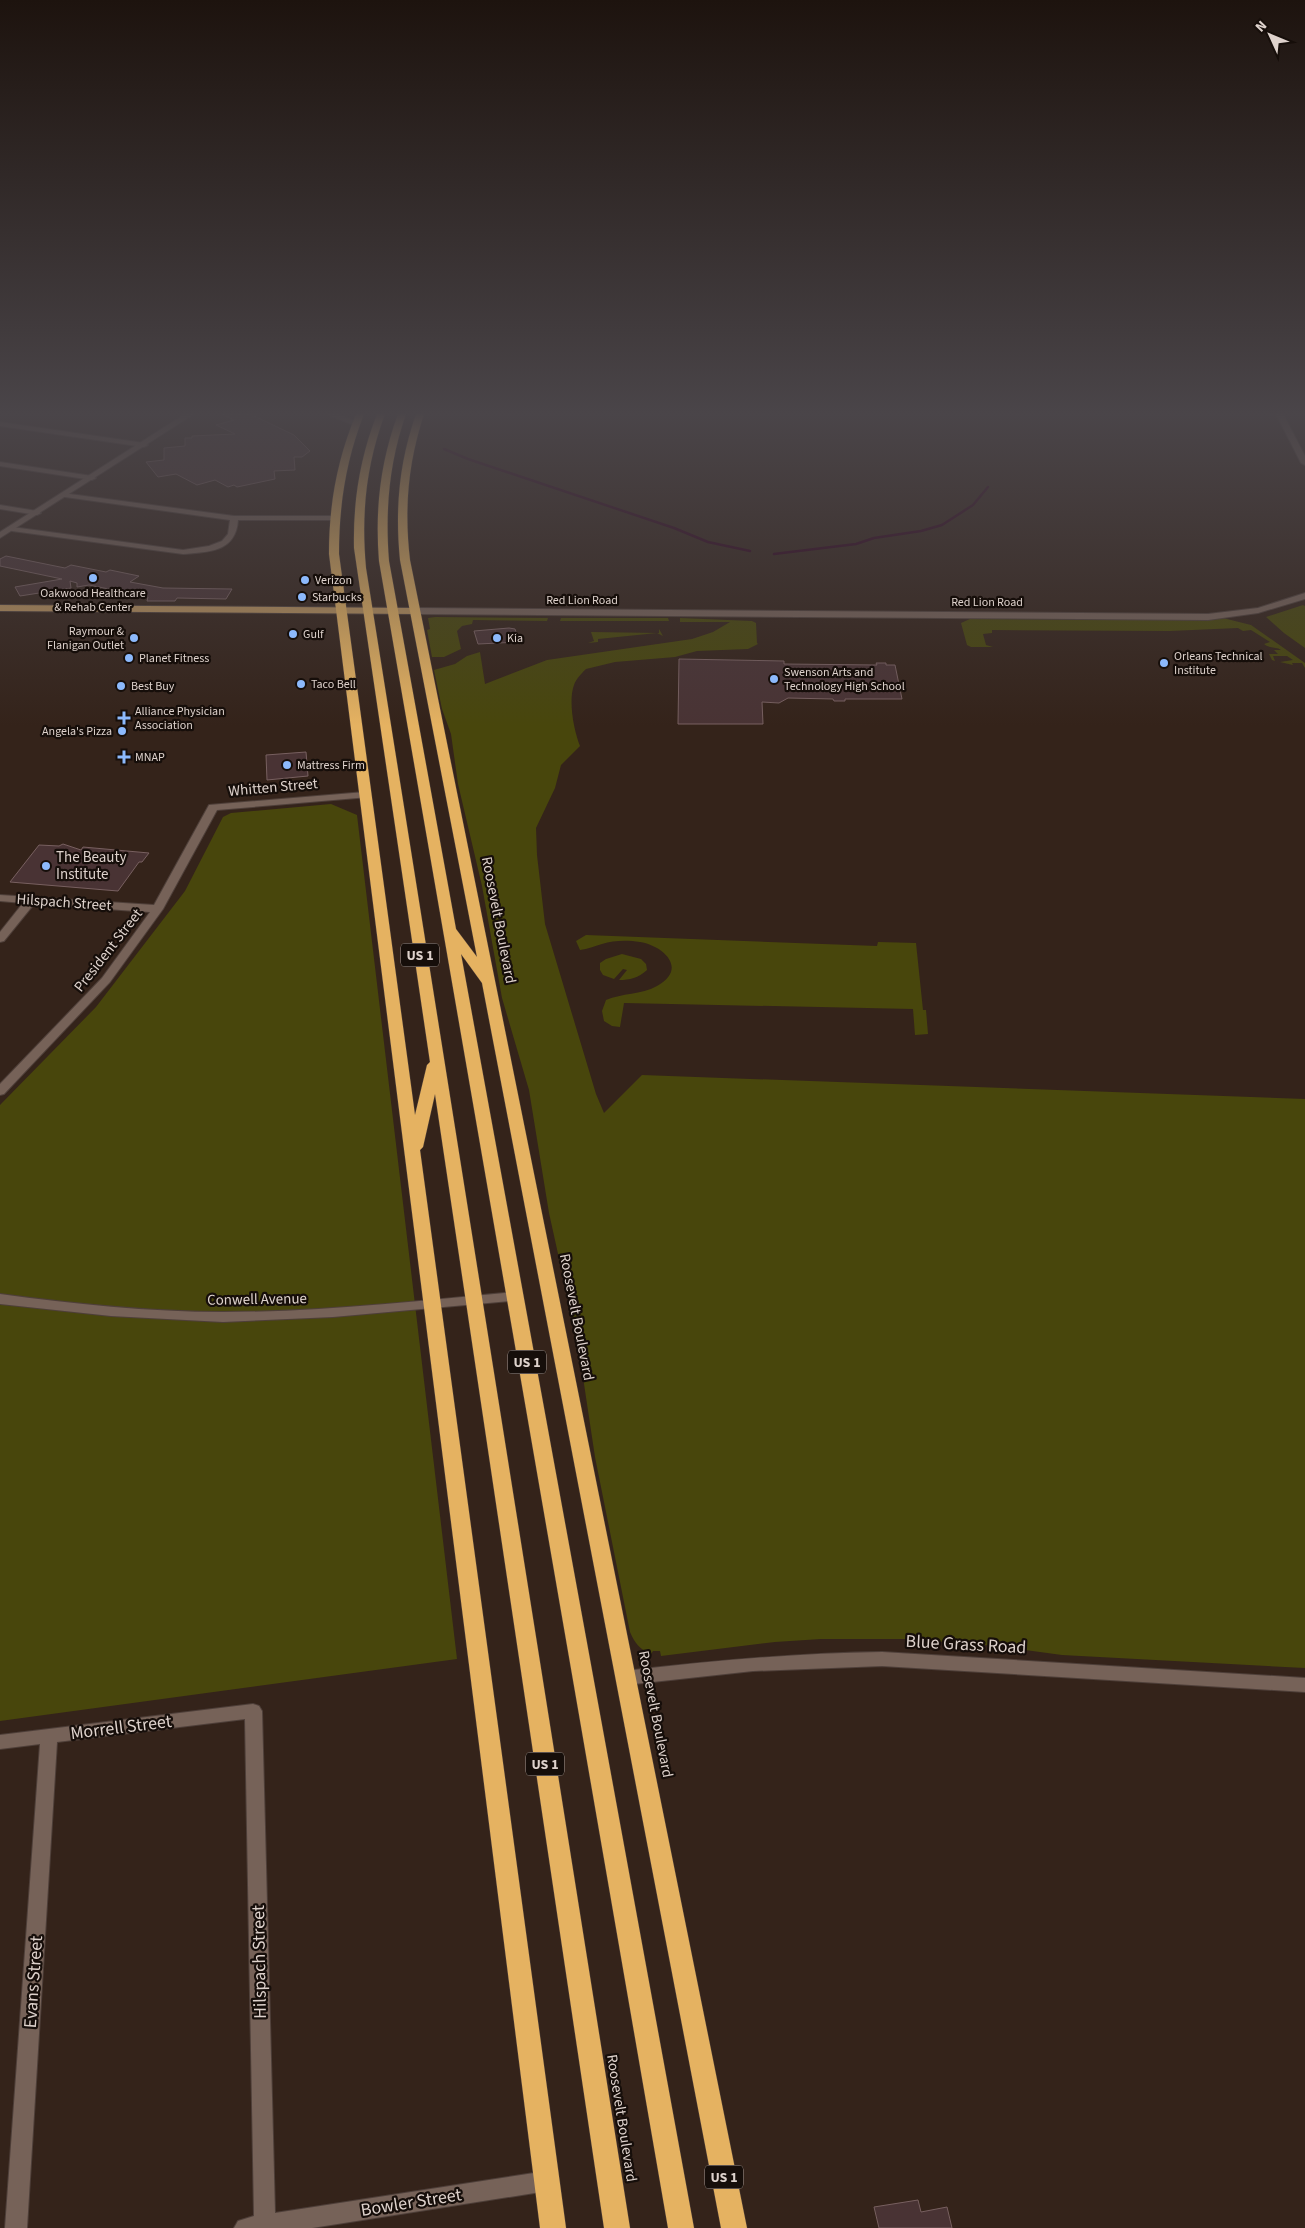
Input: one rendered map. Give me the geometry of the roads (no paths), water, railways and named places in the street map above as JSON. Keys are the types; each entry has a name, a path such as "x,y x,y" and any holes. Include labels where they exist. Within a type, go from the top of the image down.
{"highway":[{"name":"US 1","path":"334,518 334,539 341,610 553,2228"},
{"path":"334,539 346,518"},
{"name":"Roosevelt Boulevard","path":"359,518 358,547 367,610 617,2228"},
{"name":"US 1","path":"382,518 382,543 393,611 681,2228"},
{"path":"397,518 401,525"},
{"name":"Roosevelt Boulevard","path":"401,518 405,560 734,2228"},
{"path":"421,768 436,719"},
{"path":"450,928 488,985"},
{"path":"413,1157 436,1056"}],"main road":[{"name":"Red Lion Road","path":"2,607 415,611"}],"street":[{"path":"0,536 29,518"},
{"path":"12,529 183,552 210,548 229,540 232,535 234,518 334,518"},
{"name":"Red Lion Road","path":"415,611 1208,617 1244,614 1281,606 1305,595"},
{"name":"Red Lion Road","path":"1158,616 1228,611 1305,595"},
{"name":"Whitten Street","path":"213,807 365,795"},
{"name":"President Street","path":"0,1091 106,980 158,909 213,807"},
{"name":"Hilspach Street","path":"0,898 158,909"},
{"path":"0,939 32,900"},
{"name":"Conwell Avenue","path":"0,1299 98,1311 224,1317 314,1315 515,1298"},
{"name":"Blue Grass Road","path":"625,1678 740,1664 835,1658 1305,1685"},
{"name":"Hilspach Street","path":"241,1712 253,1711 255,2226"},
{"name":"Morrell Street","path":"0,1742 241,1712"},
{"name":"Evans Street","path":"16,2228 49,1735"},
{"name":"Bowler Street","path":"255,2226 547,2181"}],"waterway":[{"path":"644,518 708,542 750,551"},
{"path":"774,554 856,544 874,538 921,531 942,525 953,518"}],"place":[{"name":"Oakwood Healthcare & Rehab Center","path":"93,578"},
{"name":"Verizon","path":"305,580"},
{"name":"Starbucks","path":"302,597"},
{"name":"Gulf","path":"293,634"},
{"name":"Raymour & Flanigan Outlet","path":"134,638"},
{"name":"Kia","path":"497,638"},
{"name":"Planet Fitness","path":"129,658"},
{"name":"Orleans Technical Institute","path":"1164,663"},
{"name":"Swenson Arts and Technology High School","path":"774,679"},
{"name":"Taco Bell","path":"301,684"},
{"name":"Best Buy","path":"121,686"},
{"name":"Alliance Physician Association","path":"124,718"},
{"name":"Angela's Pizza","path":"122,731"},
{"name":"MNAP","path":"124,757"},
{"name":"Mattress Firm","path":"287,765"},
{"name":"The Beauty Institute","path":"46,866"}]}
